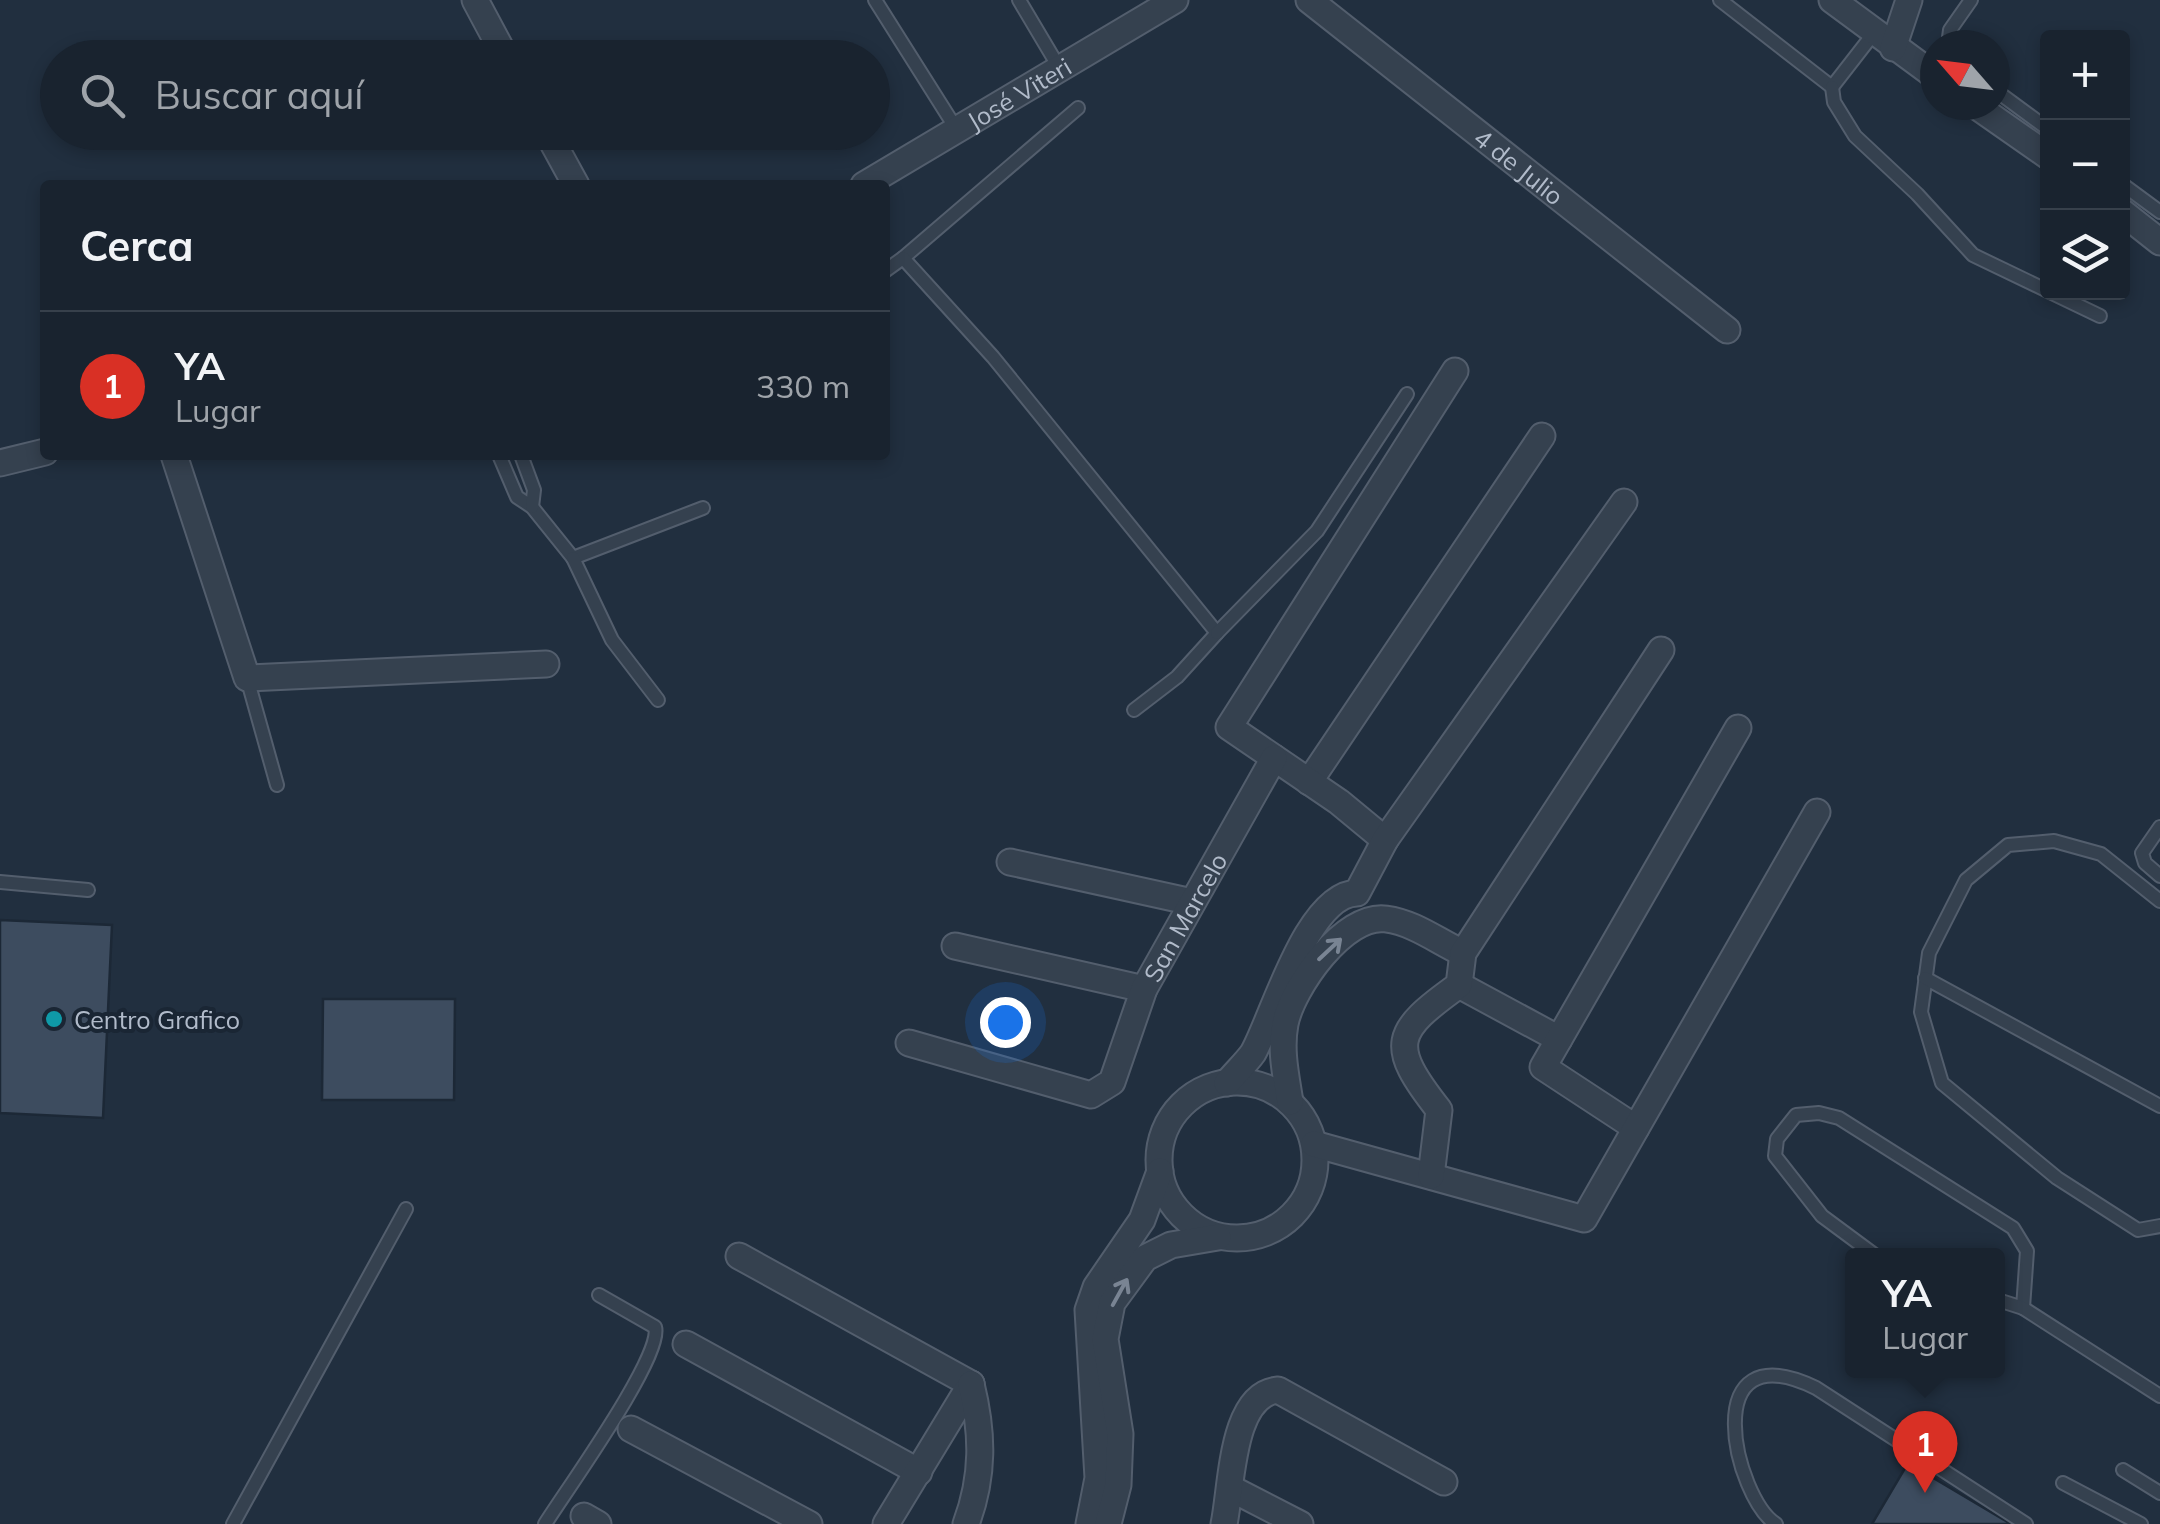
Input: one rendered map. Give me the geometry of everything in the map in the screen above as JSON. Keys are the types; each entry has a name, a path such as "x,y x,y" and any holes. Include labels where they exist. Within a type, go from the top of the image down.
{"street":[{"path":"475,0 496,40"},
{"name":"José Viteri","path":"872,180 1175,0"},
{"name":"4 de Julio","path":"1309,0 1727,330"},
{"path":"1832,0 1920,66"},
{"path":"1884,41 1901,3"},
{"path":"1996,120 2040,150"},
{"path":"557,150 573,180"},
{"path":"2130,218 2160,242"},
{"path":"1386,840 1229,727 1455,371"},
{"path":"1309,782 1542,436"},
{"path":"0,463 40,453"},
{"path":"176,460 247,678 546,664"},
{"path":"1227,1083 1253,1052 1294,956 1340,898 1357,893 1386,840 1624,502"},
{"path":"1431,1176 1440,1110 1410,1074 1403,1050 1418,1014 1459,985 1463,954 1661,650"},
{"path":"1636,1128 1543,1067 1738,728"},
{"name":"San Marcelo","path":"909,1044 1091,1095 1112,1082 1144,989 1274,758"},
{"path":"1314,1144 1584,1219 1816,812"},
{"path":"1010,862 1192,902"},
{"path":"1357,893 1368,909 1367,920"},
{"path":"1290,1102 1282,1048 1286,1020 1312,966 1336,941 1367,920 1385,919 1427,931 1463,954"},
{"path":"955,946 1144,989"},
{"path":"1459,985 1559,1039"},
{"path":"1108,1524 1118,1486 1108,1419 1105,1339 1109,1314 1121,1287 1145,1258 1170,1245 1270,1232 1292,1216 1307,1195 1315,1170 1314,1144 1305,1120 1290,1102 1251,1083 1227,1083 1204,1090 1183,1104 1168,1123 1160,1146 1166,1194 1187,1221 1218,1236"},
{"path":"1088,1524 1108,1419 1088,1358 1088,1310 1105,1273 1142,1220 1160,1170"},
{"path":"739,1256 970,1384 980,1419 982,1456 966,1524"},
{"path":"686,1344 919,1472"},
{"path":"886,1524 970,1384"},
{"path":"1224,1524 1240,1430 1252,1400 1264,1391 1278,1390 1444,1482"},
{"path":"631,1429 809,1524"},
{"path":"1232,1489 1300,1524"}],"lane":[{"path":"876,0 956,130"},
{"path":"1019,0 1060,68"},
{"path":"1720,0 1832,87 1834,102 1855,136 1918,194 1973,256 2040,288"},
{"path":"1950,30 1971,0"},
{"path":"1832,87 1884,41"},
{"path":"2010,101 2040,122"},
{"path":"890,268 1078,108"},
{"path":"2130,190 2160,212"},
{"path":"904,258 993,356 1217,633"},
{"path":"2066,300 2100,316"},
{"path":"1134,710 1177,677 1317,531 1407,394"},
{"path":"500,460 517,497 532,507 572,558 612,640 658,700"},
{"path":"524,460 534,490 532,507"},
{"path":"572,558 704,508"},
{"path":"247,678 277,785"},
{"path":"2160,827 2146,844 2142,859 2160,876"},
{"path":"2160,901 2100,854 2054,842 2008,845 1966,880 1929,953 1921,1012 1942,1083 2057,1178 2138,1230 2160,1226"},
{"path":"0,882 88,890"},
{"path":"1925,978 2160,1106"},
{"path":"1865,1248 1822,1216 1775,1156 1778,1139 1796,1115 1820,1112 1839,1118 2013,1228 2027,1252 2023,1308"},
{"path":"233,1524 406,1209"},
{"path":"545,1524 639,1379 657,1343 655,1327 600,1295"},
{"path":"2005,1302 2023,1308 2160,1396"},
{"path":"1776,1524 1757,1504 1733,1424 1739,1393 1770,1374 1789,1375 1816,1388 2026,1524"},
{"path":"2123,1470 2160,1493"},
{"path":"2063,1482 2140,1524"}],"building":[{"name":"Centro Grafico","path":"0,920 112,925 103,1118 0,1113"},
{"path":"323,999 455,999 454,1100 322,1100"},
{"path":"1908,1463 2011,1524 1872,1524"}],"place":[{"name":"Centro Grafico","path":"54,1019"},
{"name":"YA","path":"1925,1493"}]}
